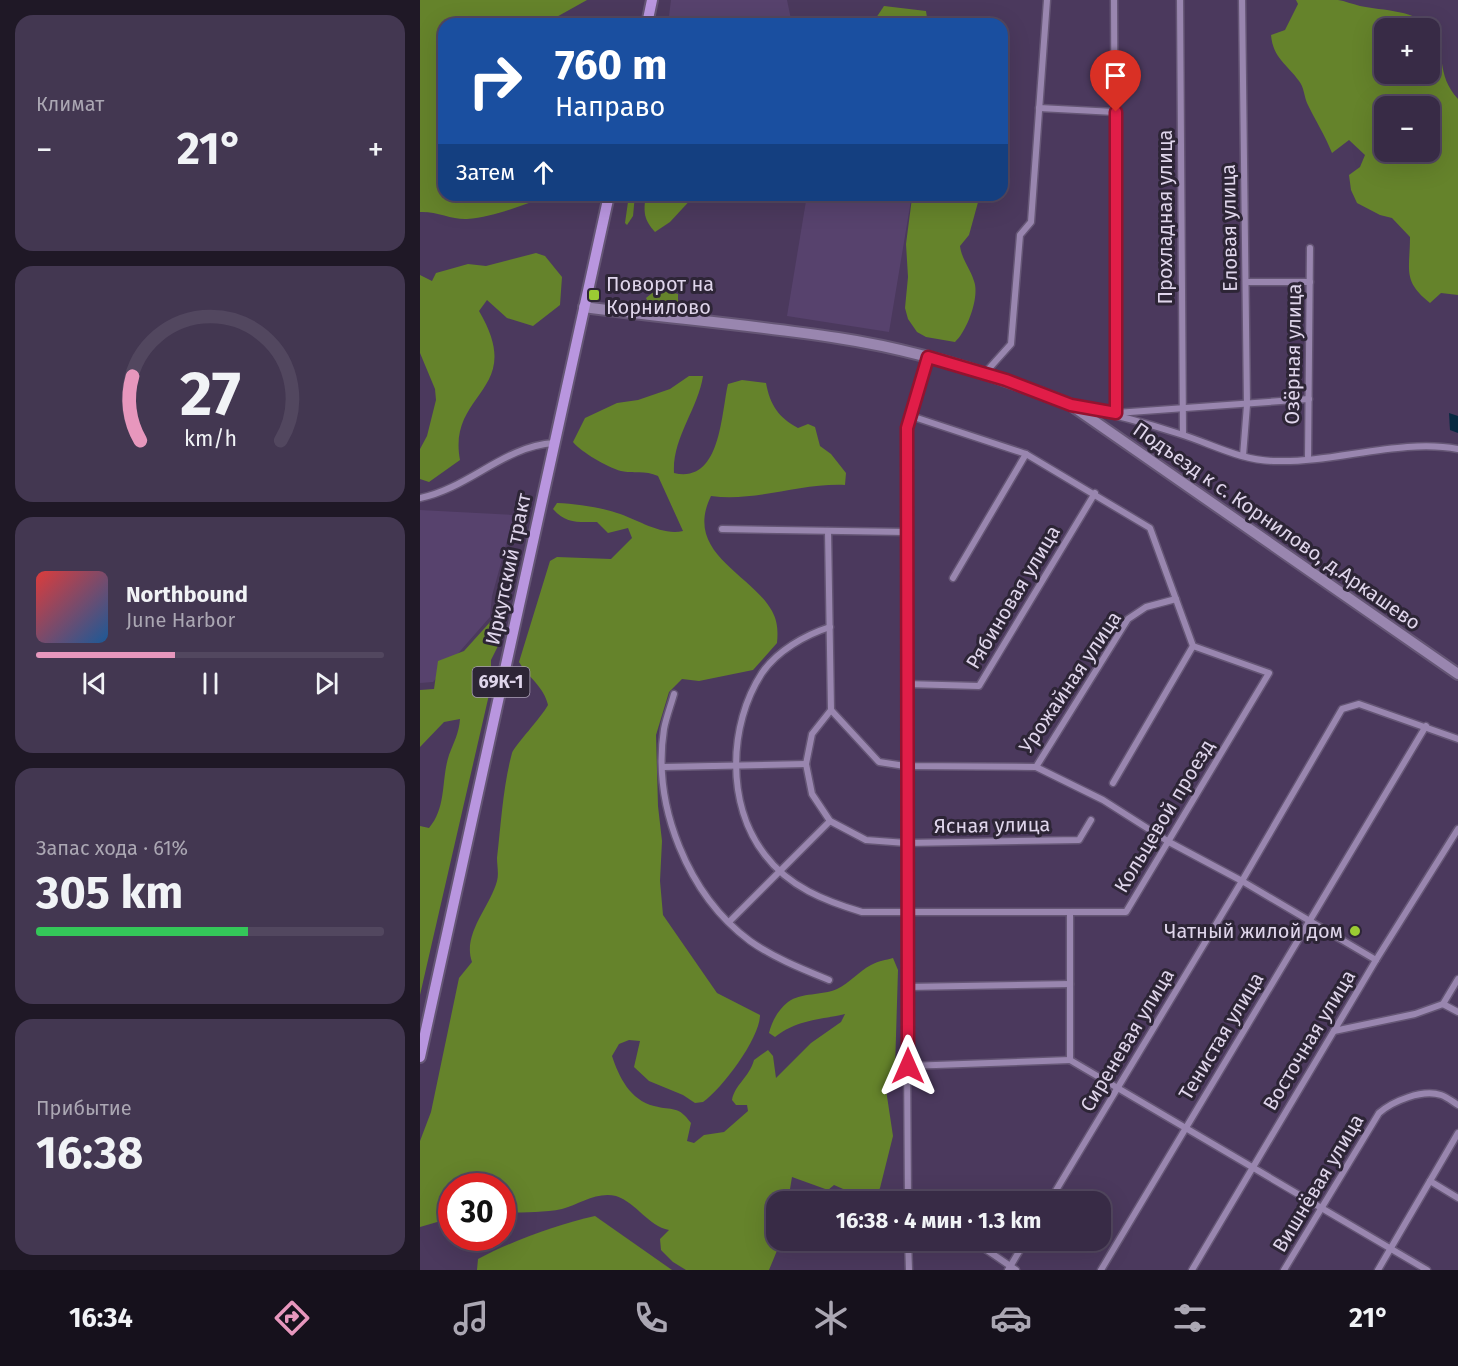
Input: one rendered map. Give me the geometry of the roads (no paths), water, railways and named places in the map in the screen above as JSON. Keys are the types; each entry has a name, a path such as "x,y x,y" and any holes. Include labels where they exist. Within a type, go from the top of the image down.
{"main road":[{"path":"648,18 652,0"},
{"name":"Иркутский тракт","path":"420,1057 608,201"}],"street":[{"path":"985,373 1011,344 1020,236 1031,222 1047,0"},
{"path":"1114,0 1116,413"},
{"name":"Прохладная улица","path":"1180,0 1183,434"},
{"name":"Еловая улица","path":"1242,0 1247,405 1243,456"},
{"path":"1039,108 1116,112"},
{"name":"Озёрная улица","path":"1308,459 1310,249"},
{"path":"1246,282 1310,282"},
{"name":"Подъезд к с. Корнилово, д.Аркашево","path":"584,307 840,338 928,357 985,373 1071,405 1458,674"},
{"path":"908,1191 905,766 907,428 928,357"},
{"path":"1116,413 1309,399"},
{"path":"1071,405 1116,413 1183,434 1219,450 1275,462 1423,446 1458,449"},
{"path":"911,416 1026,454 1150,528 1193,646 1113,783"},
{"path":"420,498 456,484 531,445 554,442"},
{"path":"953,578 1026,454"},
{"name":"Рябиновая улица","path":"906,684 979,686 1095,494"},
{"path":"722,529 906,532"},
{"path":"828,531 831,710"},
{"name":"Урожайная улица","path":"831,710 879,762 905,766 1036,767 1128,619 1146,607 1176,599"},
{"name":"Кольцевой проезд","path":"830,627 813,632 788,648 763,672 747,701 736,739 738,789 747,823 765,855 780,870 793,882 824,901 862,912 1126,912 1269,673 1193,646"},
{"path":"674,694 664,730 666,806 676,841 689,871 707,899 750,941 773,955 829,980"},
{"name":"Сиреневая улица","path":"1055,1191 1242,881 1342,709 1359,704 1426,726"},
{"name":"Ясная улица","path":"831,710 812,734 806,764 812,794 830,820 866,840 906,843 1079,840 1091,820"},
{"path":"1426,726 1458,739"},
{"name":"Тенистая улица","path":"1101,1270 1185,1126 1219,1077 1308,921 1426,726"},
{"path":"664,767 806,764"},
{"path":"1036,767 1103,800 1168,842 1242,881 1376,960"},
{"path":"729,922 830,820"},
{"name":"Восточная улица","path":"1192,1270 1376,960 1458,829"},
{"path":"1070,912 1070,1060"},
{"path":"1334,1031 1416,1014 1443,1004 1458,979"},
{"path":"907,987 1070,984"},
{"path":"1443,1004 1458,1012"},
{"path":"908,1066 1070,1060 1427,1270"},
{"name":"Вишнёвая улица","path":"1284,1270 1379,1113 1389,1104 1433,1094 1442,1095 1458,1105"},
{"path":"1378,1270 1458,1132"},
{"path":"1430,1181 1458,1198"},
{"path":"908,1251 909,1270"},
{"path":"987,1251 1011,1269 1020,1251"}],"water":[{"path":"1449,413 1458,416 1458,433 1450,430"}],"place":[{"name":"Поворот на Корнилово","path":"594,295"},
{"name":"Чатный жилой дом","path":"1355,931"}]}
